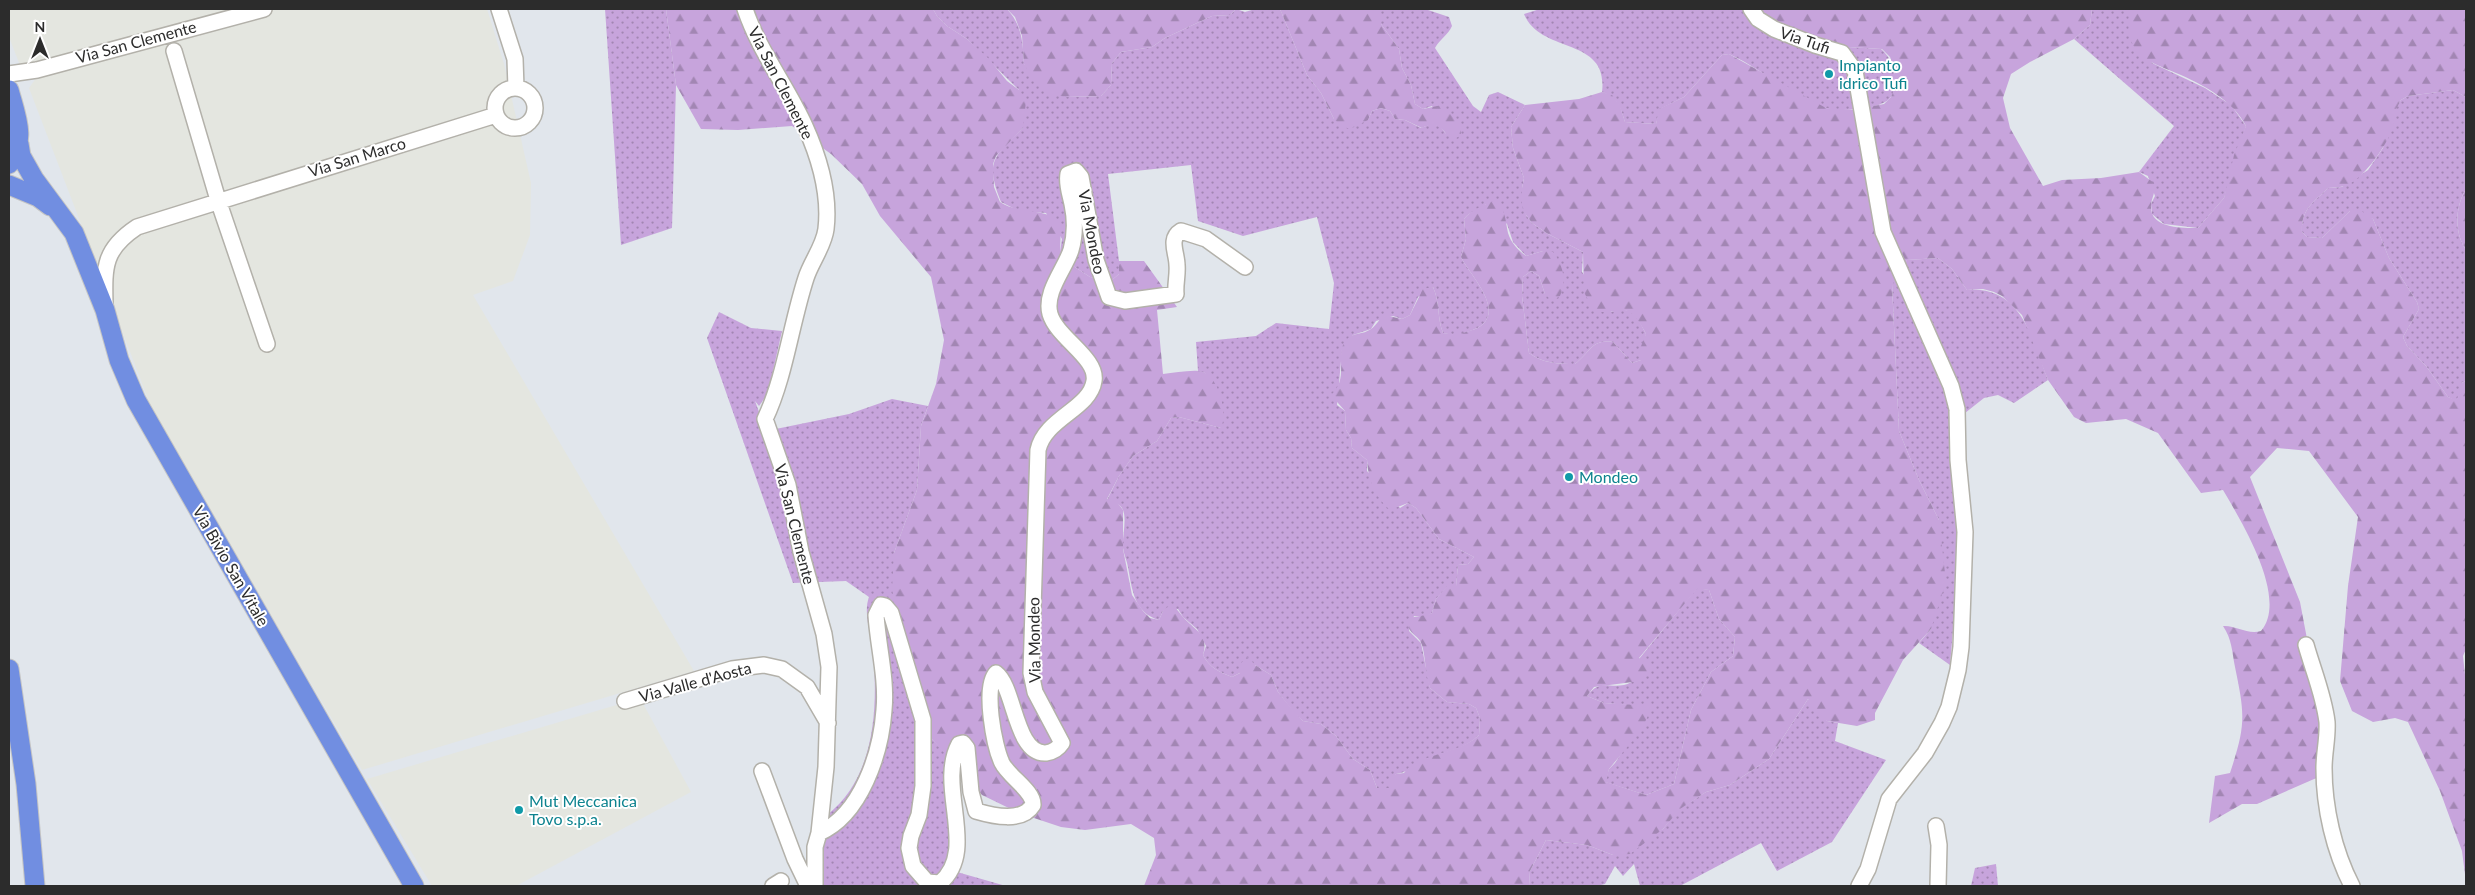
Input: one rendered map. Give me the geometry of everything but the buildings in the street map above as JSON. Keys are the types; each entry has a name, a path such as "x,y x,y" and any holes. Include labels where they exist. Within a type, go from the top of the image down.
{"main road":[{"name":"Via Bivio San Vitale","path":"9,90 18,123 18,144 21,156 34,179 74,233 105,310 119,360 136,400 414,886"},
{"name":"Via Bivio San Vitale","path":"9,164 18,144"},
{"name":"Via Bivio San Vitale","path":"9,185 38,197 60,215 74,233"},
{"path":"9,198 28,201 40,207 74,233"},
{"path":"9,669 26,784 35,886"}],"street":[{"name":"Via San Clemente","path":"9,74 37,70 264,9"},
{"path":"499,9 515,59 516,88"},
{"name":"Via San Clemente","path":"744,9 770,64 805,126 818,160 826,200 826,230 806,276 789,336 773,405 765,419 788,485 800,552 824,634 829,667 826,767 818,834 814,847 815,886"},
{"name":"Via Tufi","path":"1751,9 1758,19 1774,30 1842,53 1855,71 1883,232 1955,398 1965,548 1961,603 1961,647 1949,707 1925,753 1892,792 1866,874 1859,886"},
{"path":"174,52 218,200 267,344"},
{"path":"516,88 532,98 535,108 531,119 522,127 504,125 496,114 496,102 499,96 516,88"},
{"name":"Via San Marco","path":"105,310 104,282 111,249 120,238 137,227 496,114"},
{"name":"Via Mondeo","path":"818,834 838,821 857,799 866,784 878,745 884,711 884,690 876,614 881,605 886,606 891,613 923,720 923,786 919,815 911,836 909,848 912,866 926,882 940,883 945,879 958,856 951,790 959,744 964,744 967,748 971,792 976,812 991,816 1014,816 1025,813 1033,805 1031,795 1014,780 1000,756 990,702 990,682 996,673 1006,684 1020,729 1031,747 1045,753 1054,751 1062,743 1034,692 1031,673 1038,450 1048,428 1085,398 1092,389 1095,380 1092,366 1060,332 1053,321 1049,308 1051,293 1072,245 1074,219 1068,174 1076,171 1081,177 1097,265 1107,294 1111,298 1125,300 1176,294 1177,265 1174,244 1176,236 1181,231 1206,239 1245,266"},
{"path":"2306,645 2322,697 2327,723 2324,782 2330,819 2340,861 2352,886"},
{"name":"Via Valle d'Aosta","path":"625,701 732,669 764,665 782,669 807,686 828,723"},
{"path":"762,771 795,859 808,886"},
{"path":"1936,826 1939,845 1938,886"}],"shaded area":[{"path":"9,9 238,9 23,73 9,37"},
{"path":"275,9 487,9 504,64 531,183 530,235 513,281 473,295 694,671 362,770 155,417 29,88 39,74"},
{"name":"Mut Meccanica Tovo s.p.a.","path":"640,698 691,792 516,886 432,886 367,779"}],"green space":[{"path":"605,9 666,9 676,85 672,228 621,245"},
{"path":"666,9 933,9 947,26 967,39 989,59 1007,81 1019,90 1026,101 1023,128 996,156 993,164 994,187 1000,202 1016,209 1048,215 1061,223 1060,252 1064,260 1090,277 1112,280 1119,274 1119,261 1144,261 1177,307 1157,310 1163,374 1199,371 1212,379 1220,395 1223,413 1221,428 1179,417 1171,418 1157,441 1133,456 1119,476 1107,499 1117,502 1123,510 1123,549 1132,595 1150,618 1159,620 1163,611 1170,605 1176,609 1203,638 1203,655 1211,666 1219,671 1232,677 1240,673 1241,663 1248,657 1255,665 1271,675 1278,692 1303,721 1321,724 1336,736 1353,759 1370,770 1377,788 1389,788 1389,780 1396,774 1404,773 1418,762 1461,746 1479,735 1480,718 1476,708 1469,704 1447,702 1430,688 1422,645 1411,632 1408,625 1408,619 1432,613 1436,599 1448,585 1456,586 1458,565 1468,564 1474,557 1439,539 1416,508 1408,503 1390,510 1376,494 1369,474 1367,460 1352,448 1351,438 1346,430 1345,411 1331,395 1340,381 1341,353 1346,340 1349,337 1371,329 1384,315 1402,319 1410,315 1423,289 1433,287 1437,298 1443,333 1459,335 1483,324 1488,317 1489,308 1482,290 1461,257 1466,239 1464,219 1474,210 1495,200 1503,211 1509,237 1518,249 1526,256 1543,251 1553,252 1563,273 1560,296 1552,301 1545,294 1539,276 1531,271 1523,277 1522,296 1529,353 1539,359 1550,362 1575,364 1596,344 1600,342 1613,342 1632,363 1641,360 1639,351 1646,334 1639,322 1628,311 1603,312 1593,310 1584,292 1583,252 1548,234 1532,223 1522,207 1524,178 1513,148 1511,127 1525,105 1579,99 1602,92 1612,95 1620,106 1625,122 1656,124 1659,109 1684,97 1722,55 1729,54 1826,108 1853,110 1884,104 1891,97 1895,87 1895,71 1890,57 1882,49 1831,46 1822,48 1747,9 2092,9 2090,25 2074,39 2011,74 2003,98 2010,128 2043,186 2062,180 2101,178 2139,172 2154,183 2151,205 2155,219 2168,226 2198,228 2224,198 2234,155 2246,126 2233,108 2216,94 2196,82 2145,59 2140,54 2129,35 2129,9 2466,9 2466,97 2453,90 2408,96 2401,100 2395,111 2392,130 2374,161 2351,183 2343,187 2328,188 2313,202 2306,212 2302,224 2302,232 2307,237 2322,238 2350,211 2360,210 2373,219 2389,258 2417,302 2419,309 2403,337 2407,346 2426,366 2448,397 2456,400 2461,392 2461,383 2466,381 2466,649 2463,656 2466,684 2466,882 2462,851 2440,791 2408,722 2395,718 2373,722 2352,711 2340,681 2348,586 2358,517 2309,451 2277,448 2250,477 2300,602 2323,723 2321,776 2257,804 2242,804 2209,823 2215,776 2230,773 2239,743 2242,720 2241,697 2231,646 2223,626 2251,632 2261,631 2268,617 2269,599 2266,580 2250,540 2223,490 2201,493 2158,433 2126,419 2086,423 2074,417 2048,380 2022,315 2002,296 1994,292 1983,289 1967,290 1952,269 1938,258 1907,260 1892,285 1899,431 1919,480 1939,520 1946,582 1931,629 1903,660 1875,713 1875,720 1857,726 1827,721 1818,716 1808,699 1769,759 1730,785 1706,792 1680,809 1663,829 1630,854 1613,855 1587,845 1546,840 1530,871 1529,886 1144,886 1156,855 1154,838 1131,824 1085,830 1061,827 1019,813 982,795 931,738 929,710 912,663 892,590 894,553 917,490 921,426 936,384 944,340 931,277 880,216 862,184 831,154 792,126 738,130 701,129 676,85","holes":["1697,589 1709,590 1719,619 1735,637 1733,656 1711,672 1691,710 1674,784 1646,795 1606,782 1609,769 1642,729 1652,706 1604,703 1587,696 1594,687 1640,681 1653,668 1639,658"]},
{"path":"933,9 1007,9 1019,28 1024,64 1065,97 1101,96 1111,85 1112,63 1121,52 1152,47 1165,38 1212,16 1230,15 1236,9 1245,12 1255,9 1280,9 1307,75 1321,93 1334,119 1368,120 1372,111 1381,108 1390,111 1395,119 1405,120 1421,128 1431,124 1440,126 1446,134 1432,106 1423,109 1415,104 1411,85 1402,68 1399,49 1381,24 1381,9 1425,9 1449,17 1452,26 1435,48 1473,106 1481,112 1489,95 1498,92 1525,105 1511,127 1513,148 1524,178 1522,188 1526,215 1532,223 1548,234 1583,252 1582,272 1611,312 1620,309 1630,311 1637,317 1646,334 1641,360 1632,363 1613,342 1600,342 1596,344 1575,364 1550,362 1539,359 1529,353 1522,296 1523,277 1531,271 1539,276 1545,294 1543,251 1526,256 1513,242 1507,224 1486,204 1464,219 1466,239 1461,257 1482,290 1489,308 1488,317 1483,324 1459,336 1443,333 1437,298 1433,287 1418,297 1410,315 1402,319 1393,316 1376,321 1371,329 1353,335 1342,350 1337,405 1345,411 1346,430 1351,438 1352,448 1367,460 1367,471 1400,508 1408,503 1416,508 1439,539 1474,557 1468,564 1458,565 1456,587 1448,586 1436,599 1432,613 1427,616 1414,616 1409,631 1421,643 1430,688 1447,702 1469,704 1476,708 1480,718 1479,735 1474,739 1463,746 1427,759 1406,771 1396,774 1389,788 1377,788 1370,770 1353,759 1336,736 1321,724 1303,721 1295,714 1278,692 1271,675 1255,665 1232,677 1219,671 1208,663 1203,655 1206,646 1197,629 1183,617 1178,609 1163,611 1159,620 1151,617 1139,606 1133,592 1123,548 1125,519 1123,510 1118,504 1107,500 1119,476 1133,456 1157,441 1171,418 1179,417 1221,428 1205,373 1198,371 1196,342 1256,336 1276,323 1329,329 1334,283 1317,217 1243,236 1198,221 1191,165 1108,174 1119,274 1112,280 1090,277 1064,260 1060,252 1062,239 1046,213 1019,211 1001,202 993,177 993,168 995,160 1005,145 1023,128 1019,90 967,39 947,26"},
{"path":"1007,9 1236,9 1230,15 1212,16 1165,38 1152,47 1121,52 1112,63 1111,85 1101,96 1065,97 1051,94 1035,83 1024,64 1022,36 1015,17"},
{"path":"1280,9 1381,9 1381,24 1399,49 1402,68 1411,85 1415,104 1423,109 1442,105 1461,126 1461,135 1453,140 1439,127 1432,125 1422,128 1405,120 1395,119 1390,111 1381,108 1372,111 1368,120 1350,129 1341,126 1334,119 1321,93 1307,75"},
{"path":"1540,9 1747,9 1831,46 1881,49 1891,61 1894,70 1894,91 1887,101 1871,107 1843,110 1826,108 1796,94 1729,54 1722,55 1684,97 1660,109 1656,124 1625,122 1615,100 1602,92 1601,74 1595,62 1572,47 1544,36 1533,27 1524,14"},
{"path":"2092,9 2129,9 2129,28 2152,63 2205,88 2231,105 2246,126 2224,198 2198,228 2164,224 2152,214 2151,204 2155,196 2148,176 2139,172 2174,126 2074,39 2090,25"},
{"path":"2453,90 2466,97 2466,189 2462,196 2457,220 2459,236 2466,250 2466,381 2461,383 2461,393 2456,401 2448,397 2426,366 2407,346 2403,337 2419,309 2417,302 2389,258 2373,219 2350,211 2322,238 2307,237 2302,232 2302,224 2306,212 2313,202 2328,188 2342,187 2368,170 2383,148 2394,111 2401,100 2408,96"},
{"path":"2466,189 2466,250 2459,236 2457,220 2462,196"},
{"path":"1938,258 1952,269 1967,290 1986,291 2001,296 2013,305 2030,332 2048,380 2014,403 1998,395 1984,398 1965,413 1962,407 1963,513 1950,665 1919,643 1931,629 1939,520 1919,480 1899,431 1892,284 1907,260"},
{"path":"719,312 751,328 782,331 768,393 759,406 755,401 766,431 849,414 892,399 928,406 921,426 917,490 894,553 912,663 929,710 931,738 957,765 957,872 1006,886 816,886 827,815 843,799 856,781 870,739 874,717 875,694 873,650 867,616 869,597 846,581 793,583 707,338"},
{"path":"1697,588 1709,590 1719,619 1735,637 1733,656 1711,672 1691,710 1674,784 1646,795 1605,782 1609,769 1615,763 1651,707 1604,703 1587,696 1600,686 1627,684 1652,668 1639,659"},
{"path":"1808,699 1827,721 1838,723 1835,741 1886,760 1832,842 1777,871 1761,843 1680,886 1640,886 1634,864 1623,876 1615,866 1605,884 1597,886 1529,886 1530,871 1546,840 1587,845 1613,855 1663,829 1679,809 1706,792 1730,785 1769,759"},
{"path":"1996,864 1998,886 1971,886 1975,868"}],"place":[{"name":"Impianto idrico Tufi","path":"1829,74"},
{"name":"Mondeo","path":"1569,477"},
{"name":"Mut Meccanica Tovo s.p.a.","path":"519,810"}]}
